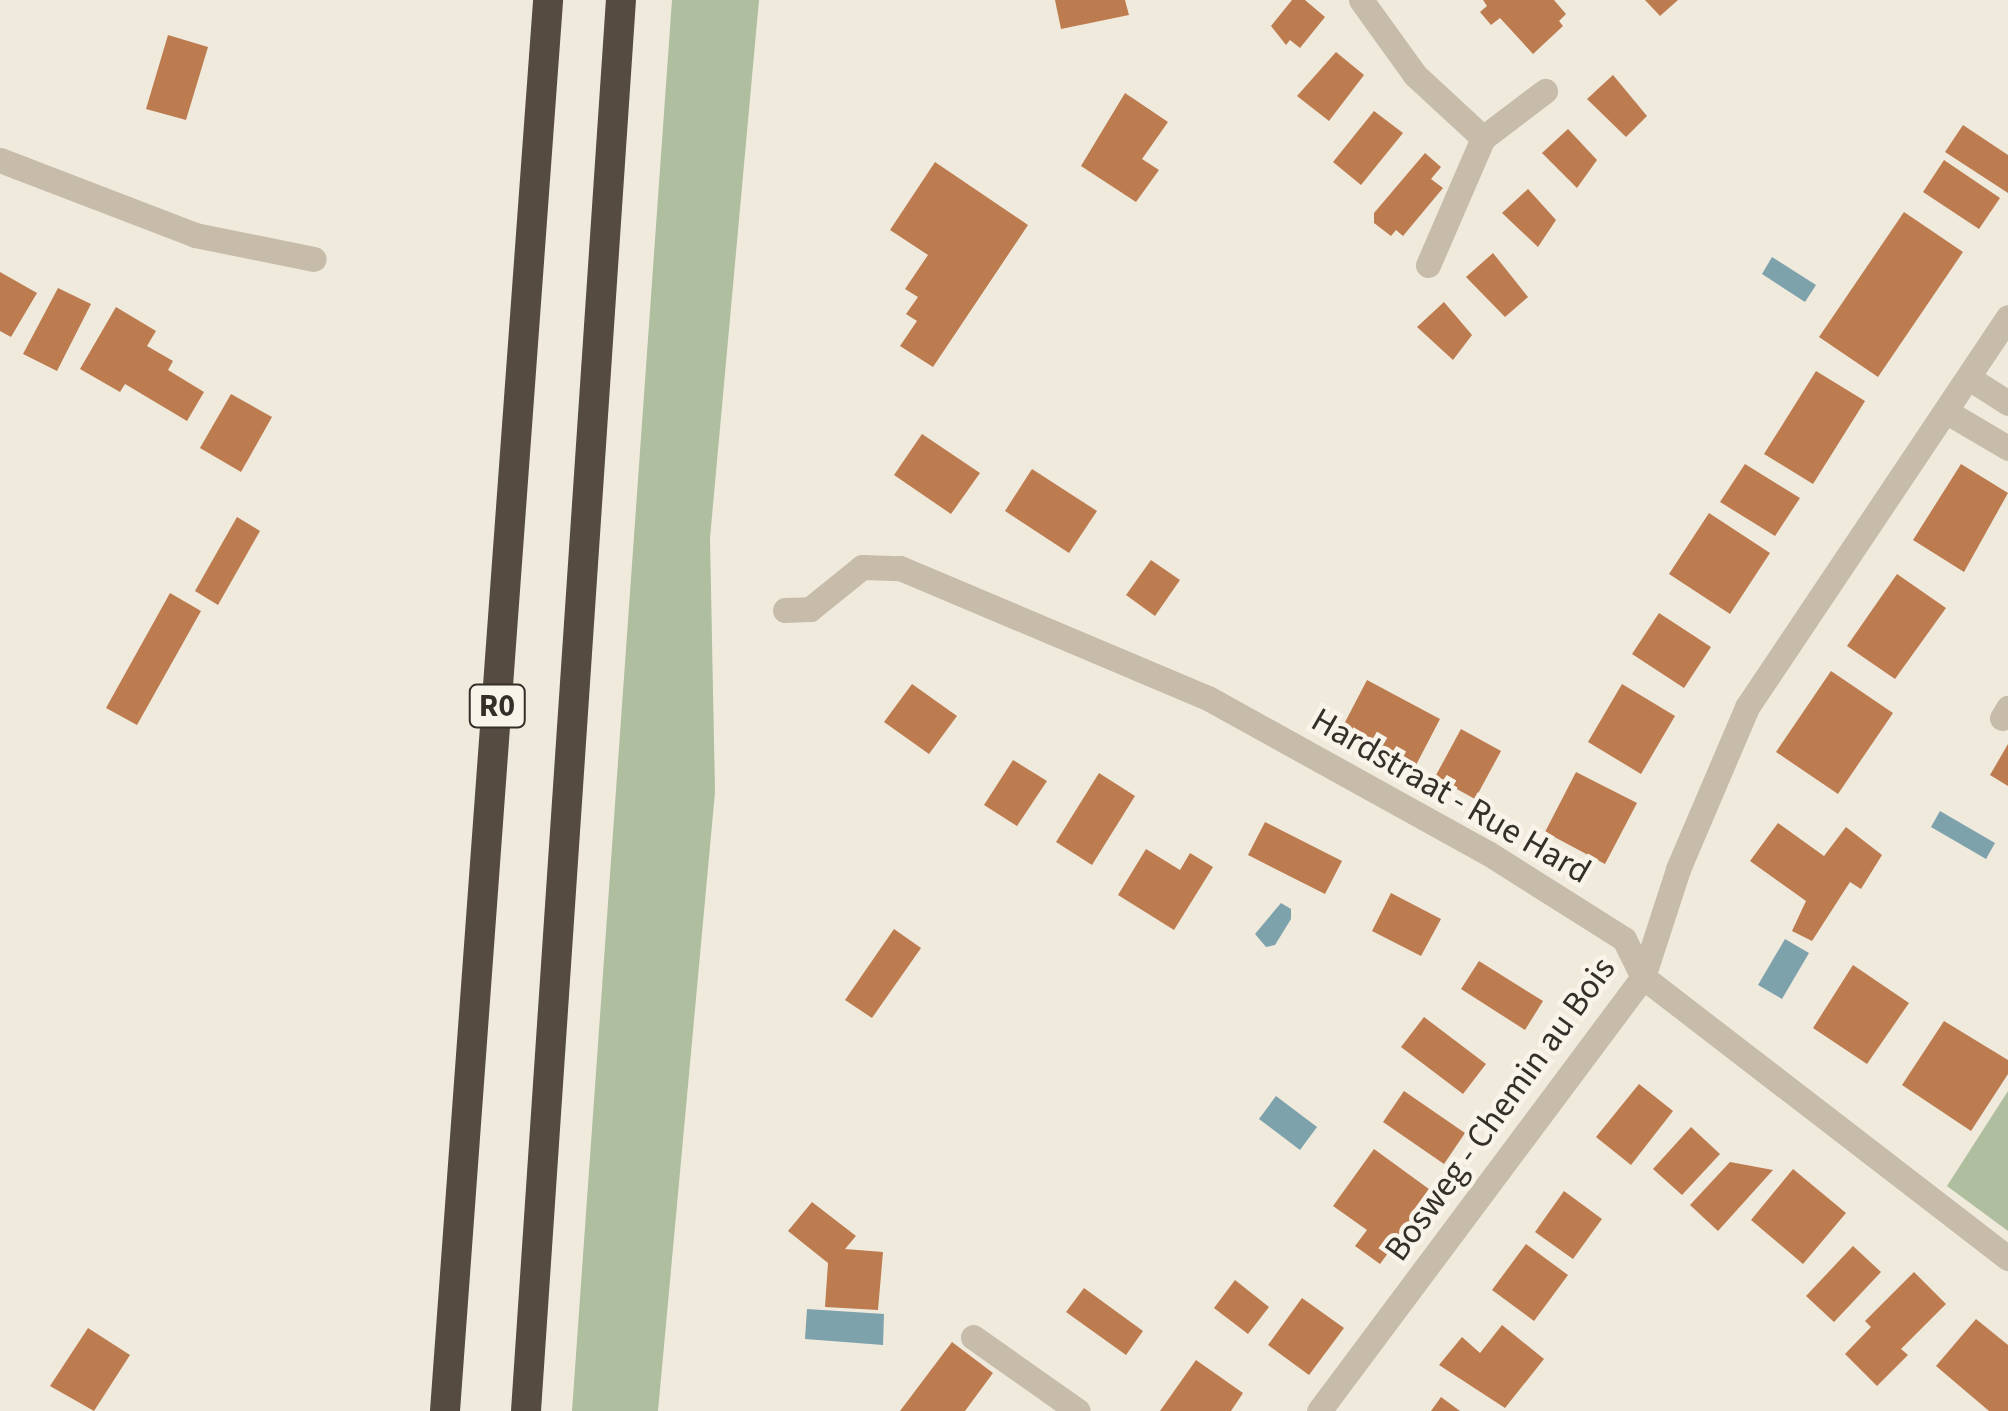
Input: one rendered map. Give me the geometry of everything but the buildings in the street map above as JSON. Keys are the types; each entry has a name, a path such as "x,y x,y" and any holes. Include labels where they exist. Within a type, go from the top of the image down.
{"highway":[{"name":"R0","path":"445,1411 548,0"},
{"name":"R0","path":"526,1411 620,0"}],"street":[{"path":"1361,0 1416,75 1483,138"},
{"path":"1428,265 1483,138 1545,92"},
{"path":"0,160 196,235 314,259"},
{"name":"Bosweg - Chemin au Bois","path":"1319,1411 1644,977 1678,868 1747,707 2008,317"},
{"path":"1968,378 2008,403"},
{"path":"1947,412 2008,448"},
{"name":"Hardstraat - Rue Hard","path":"785,610 810,609 862,566 889,566 1137,664 1548,890 1624,939 1644,977 2008,1258"},
{"path":"973,1337 1078,1411"}],"green space":[{"path":"672,0 759,0 710,538 715,792 658,1411 572,1411"},
{"path":"2008,1091 2008,1231 1947,1186"}],"water":[{"path":"1772,257 1816,285 1805,302 1762,274"},
{"path":"1940,811 1995,843 1986,859 1931,827"},
{"path":"1281,903 1291,909 1291,919 1275,945 1266,947 1255,934"},
{"path":"1785,939 1809,953 1782,999 1758,985"},
{"path":"1276,1096 1317,1127 1300,1150 1259,1119"},
{"path":"807,1309 884,1314 883,1345 805,1339"}]}
